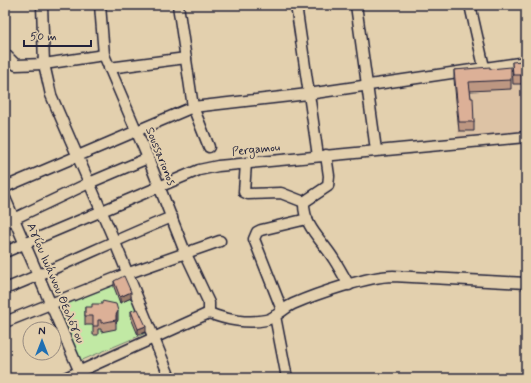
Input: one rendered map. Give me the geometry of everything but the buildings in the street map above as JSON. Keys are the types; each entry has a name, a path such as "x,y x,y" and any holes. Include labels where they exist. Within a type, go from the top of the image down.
{"street":[{"path":"42,5 44,64 51,95 114,240 126,274 170,378"},
{"name":"Soussarionos","path":"100,5 104,55 148,158 185,252 209,303 209,313"},
{"path":"178,5 193,107 209,147"},
{"path":"296,5 308,94 322,156 329,176 328,186 304,202"},
{"path":"356,5 376,150"},
{"path":"470,5 484,67"},
{"path":"5,54 16,65 44,64 104,55"},
{"path":"109,68 186,58"},
{"path":"5,187 193,107 308,94 526,62"},
{"name":"Pergamou","path":"5,252 160,188 199,170 246,163 526,137"},
{"path":"10,221 89,183 148,158"},
{"path":"246,163 244,192 248,194 281,193 304,202"},
{"name":"Αγίου Ιωάννου Θεολόγου","path":"5,198 10,221 25,243 81,375"},
{"path":"304,202 304,209 307,219 315,235 333,258 349,286"},
{"path":"5,289 39,276 114,240 172,217"},
{"path":"287,378 279,313 254,239 257,232 261,230 307,219"},
{"path":"5,322 126,274 185,252 220,241"},
{"path":"65,378 81,375 153,337 209,313 223,319 267,320 307,298 386,276 526,283"}],"shaded area":[{"path":"526,66 526,133 458,139 454,76"}],"green space":[{"path":"124,280 146,333 80,361 57,308"}]}
